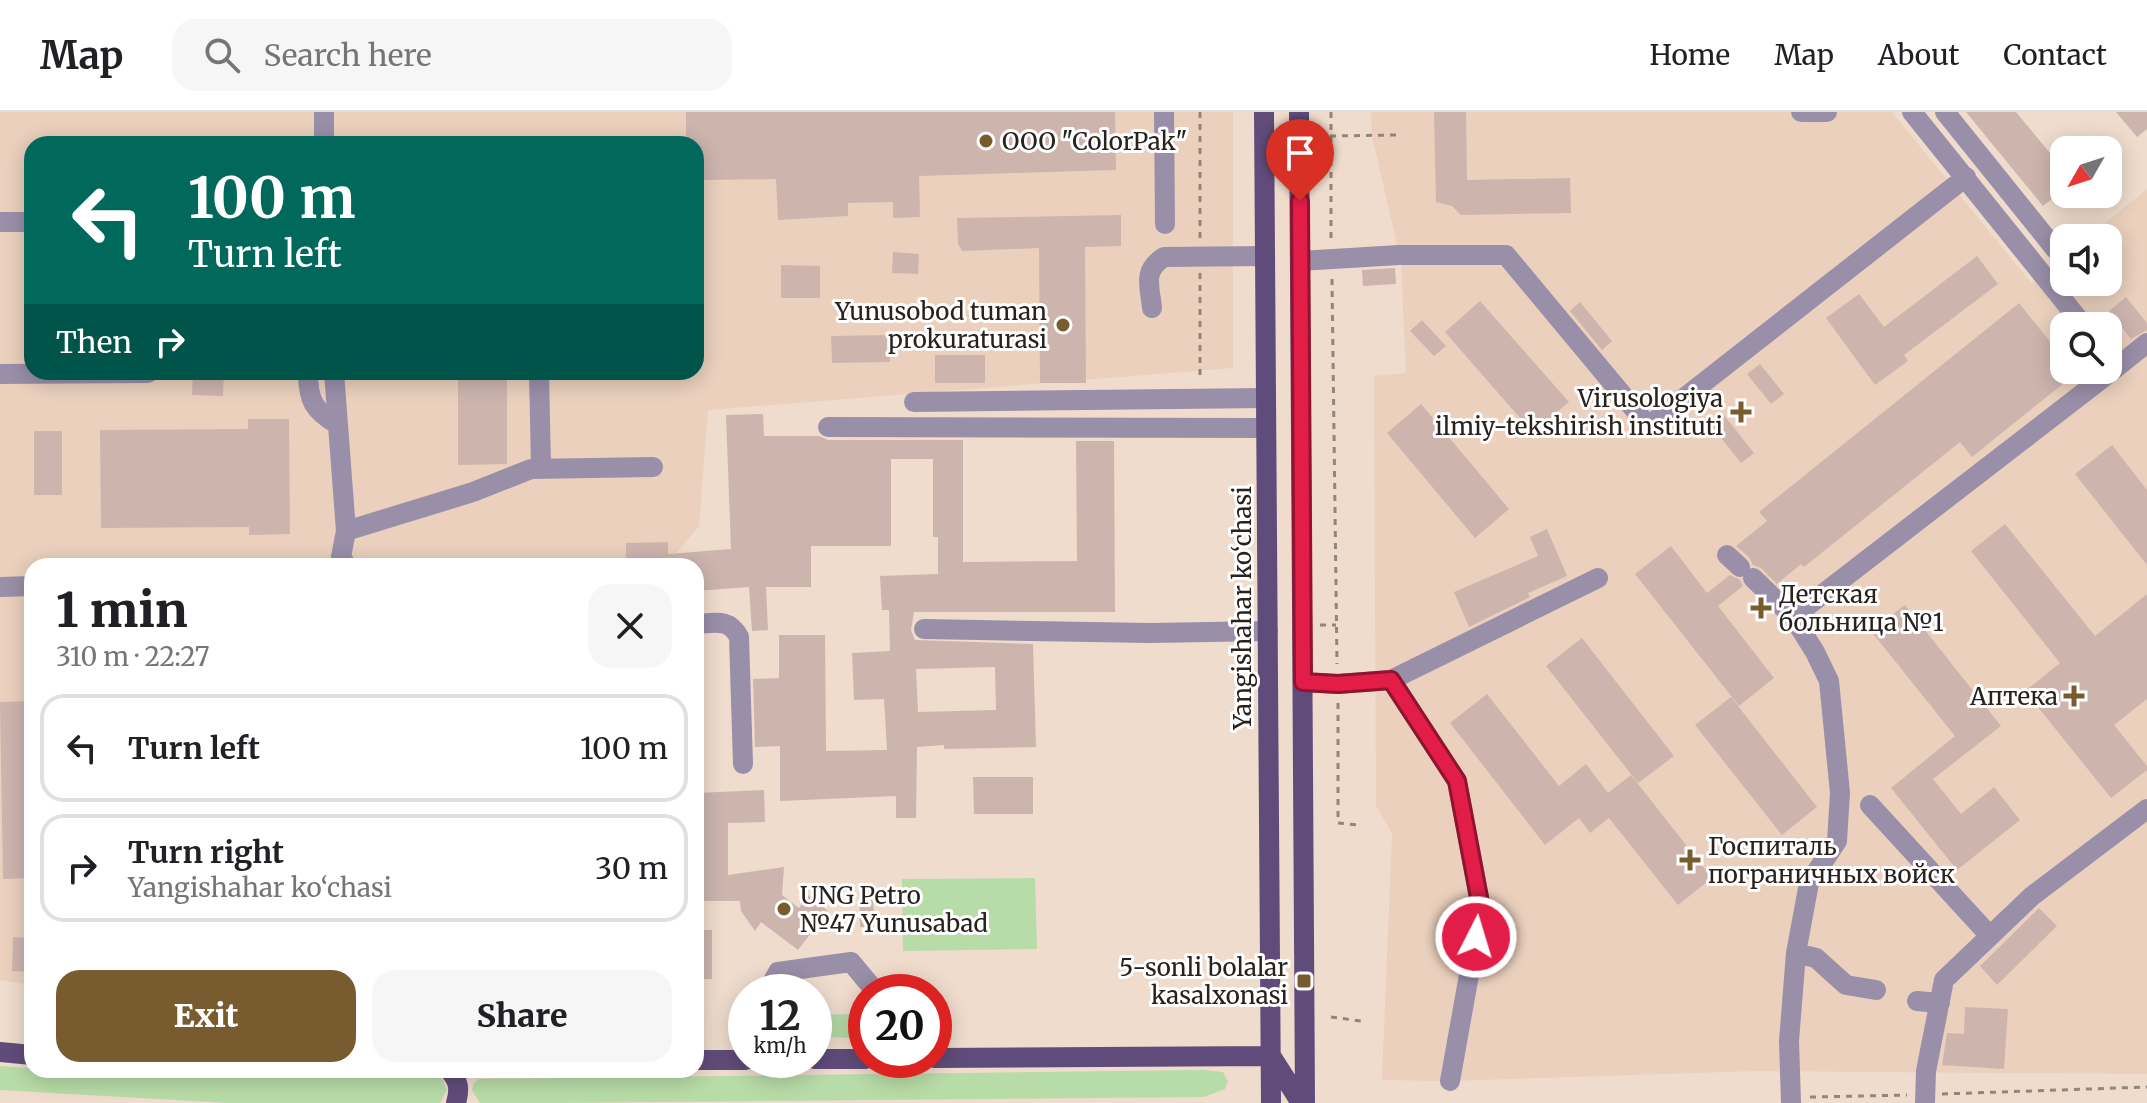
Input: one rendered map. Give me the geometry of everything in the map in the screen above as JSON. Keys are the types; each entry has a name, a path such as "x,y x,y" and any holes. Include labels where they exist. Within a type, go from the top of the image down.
{"main road":[{"name":"Yangishahar ko‘chasi","path":"1264,112 1271,1103"},
{"path":"1299,112 1303,1103"},
{"path":"1265,304 1282,313 1300,303"},
{"path":"0,1052 24,1054"},
{"path":"952,1058 1271,1056 1303,1103"},
{"path":"704,1060 728,1059"},
{"path":"456,1078 459,1091 456,1103"}],"street":[{"path":"324,112 324,136"},
{"path":"1164,112 1165,224"},
{"path":"1801,112 1827,112"},
{"path":"1912,112 2073,312"},
{"path":"1945,112 2050,243"},
{"path":"1300,261 1399,255 1506,255 1645,422 1652,423 1966,177"},
{"path":"0,222 24,222"},
{"path":"1152,308 1148,273 1164,257 1265,256"},
{"path":"2122,357 2147,343"},
{"path":"0,374 24,374"},
{"path":"308,380 308,395 324,416 338,425"},
{"path":"335,380 346,531 342,558"},
{"path":"539,380 541,468"},
{"path":"1793,617 2084,384"},
{"path":"914,402 1266,398"},
{"path":"828,427 1266,428"},
{"path":"346,531 473,492 531,469 653,467"},
{"path":"1740,566 1793,617 1829,681 1840,793 1835,849 1809,883 1796,953 1789,1041 1791,1100"},
{"path":"1303,682 1338,684 1391,680 1598,578"},
{"path":"0,587 24,586"},
{"path":"704,623 726,622 734,627 739,637 743,764"},
{"path":"924,629 1150,633 1268,631"},
{"path":"1391,680 1457,781 1481,908 1450,1081"},
{"path":"1870,805 1990,936"},
{"path":"1925,1099 1926,1071 1944,980 2032,896 2147,809"},
{"path":"1796,953 1816,958 1846,985 1876,990"},
{"path":"777,974 851,962 861,974"},
{"path":"1917,1001 1940,1003"}],"path":[{"path":"1331,112 1338,823 1359,825"},
{"path":"1330,136 1397,135"},
{"path":"1331,1017 1361,1021"},
{"path":"1791,1100 1925,1099 2147,1087"}],"shaded area":[{"path":"0,112 1233,112 1233,368 708,410 699,526 672,558 24,558 24,984 0,980"},
{"name":"Детская больница №1","path":"1371,112 1892,112 2032,284 2050,269 2050,296 2122,296 2122,224 2104,224 2147,189 2147,1074 1757,1071 1450,1081 1382,1080 1392,833 1376,806 1374,376 1406,373 1401,262 1372,136"}],"green space":[{"path":"1035,878 1037,949 903,951 902,879"},
{"path":"832,1014 848,1014 848,1038 832,1037"},
{"path":"0,1066 24,1068 24,1078 441,1078 447,1090 440,1103 228,1103 0,1090"},
{"path":"1203,1070 1223,1072 1228,1082 1225,1089 1204,1097 480,1103 472,1090 479,1079 832,1078 832,1075 848,1074 848,1078 952,1078 952,1073"}],"building":[{"path":"686,112 1115,112 1116,170 919,176 920,217 893,218 893,202 848,203 848,216 778,220 776,179 704,180 704,136 686,136"},
{"path":"1434,112 1466,112 1467,180 1570,178 1571,213 1461,215 1452,206 1436,202"},
{"path":"1966,112 2016,112 2050,153 2050,200 2043,206"},
{"path":"2116,112 2147,112 2147,129 2137,137"},
{"path":"1121,215 1121,246 1085,247 1086,383 1040,383 1039,248 962,251 958,244 957,218"},
{"path":"893,252 919,254 918,274 892,273"},
{"path":"1977,256 1998,284 1904,355 1908,361 1875,385 1826,318 1859,294 1884,327"},
{"path":"781,265 820,266 820,298 781,298"},
{"path":"1395,268 1396,284 1363,286 1362,270"},
{"path":"2126,297 2147,323 2147,330 2131,339 2122,328 2122,312 2109,311"},
{"path":"1480,301 1569,402 1533,433 1445,332"},
{"path":"1580,302 1612,341 1602,350 1570,311"},
{"path":"2019,303 2050,342 2050,384 2063,384 1972,457 1960,442 1804,567 1801,564 1777,584 1736,546 1767,521 1759,512"},
{"path":"1422,320 1446,346 1434,356 1410,331"},
{"path":"890,335 890,362 832,363 831,336"},
{"path":"935,355 985,355 985,383 935,383"},
{"path":"1760,364 1784,394 1771,404 1747,374"},
{"path":"193,380 224,380 223,396 192,395"},
{"path":"458,380 507,380 507,464 458,465"},
{"path":"1421,404 1509,509 1475,538 1387,433"},
{"path":"763,414 764,436 819,436 828,440 963,440 963,562 1077,561 1076,441 1114,441 1115,612 914,612 911,630 915,640 1033,644 1036,747 917,747 916,818 896,818 896,796 780,801 780,746 755,747 753,679 779,678 779,635 825,635 826,751 887,750 884,699 854,700 852,653 890,651 889,610 882,610 880,576 938,574 938,537 933,537 933,459 891,459 891,546 811,546 811,587 766,587 768,630 752,631 749,587 704,590 704,558 626,558 626,543 668,542 668,554 731,549 726,415","holes":["995,667 996,710 918,712 916,669"]},
{"path":"1723,414 1754,453 1741,463 1710,424"},
{"path":"248,419 289,419 290,534 249,535 249,527 101,528 100,430 248,429"},
{"path":"34,431 62,431 62,495 34,495"},
{"path":"2112,445 2147,490 2147,565 2075,474"},
{"path":"2005,524 2095,636 2147,594 2147,699 2114,725 2147,770 2111,798 2025,691 2060,663 1971,551"},
{"path":"1547,529 1567,576 1528,593 1530,597 1469,627 1454,592 1538,556 1530,537"},
{"path":"1671,546 1707,593 1730,575 1740,580 1743,586 1718,606 1774,678 1739,706 1635,574"},
{"path":"1905,605 2001,726 1933,779 1961,814 1994,787 2020,820 1957,870 1891,788 1955,736 1871,631"},
{"path":"1582,638 1674,756 1638,783 1546,666"},
{"path":"1487,694 1559,786 1586,764 1608,793 1631,775 1712,878 1678,905 1609,818 1590,833 1579,818 1545,845 1450,723"},
{"path":"1731,697 1817,807 1782,835 1695,725"},
{"path":"24,701 24,878 3,879 0,702"},
{"path":"973,777 1033,777 1033,814 974,814"},
{"path":"764,790 765,822 728,823 728,875 784,867 782,895 799,908 808,895 828,911 798,950 761,922 755,931 741,911 740,901 704,901 704,793"},
{"path":"859,891 873,891 874,927 860,927"},
{"path":"2039,908 2057,926 1997,985 1980,966"},
{"path":"704,930 712,930 712,979 704,979"},
{"path":"13,937 24,938 24,972 12,971"},
{"path":"1965,1007 2008,1009 2004,1069 1942,1065 1947,1033 1964,1034"}],"place":[{"name":"OOO \"ColorPak\"","path":"986,141"},
{"name":"Yunusobod tuman prokuraturasi","path":"1063,325"},
{"name":"Virusologiya ilmiy-tekshirish instituti","path":"1741,412"},
{"name":"Детская больница №1","path":"1761,608"},
{"name":"Аптека","path":"2074,696"},
{"name":"Госпиталь пограничных войск","path":"1690,860"},
{"name":"UNG Petro №47 Yunusabad","path":"784,909"},
{"name":"5-sonli bolalar kasalxonasi","path":"1304,981"}],"route":[{"path":"1300,201 1303,682 1338,684 1391,680 1457,781 1481,908 1476,937"}]}
